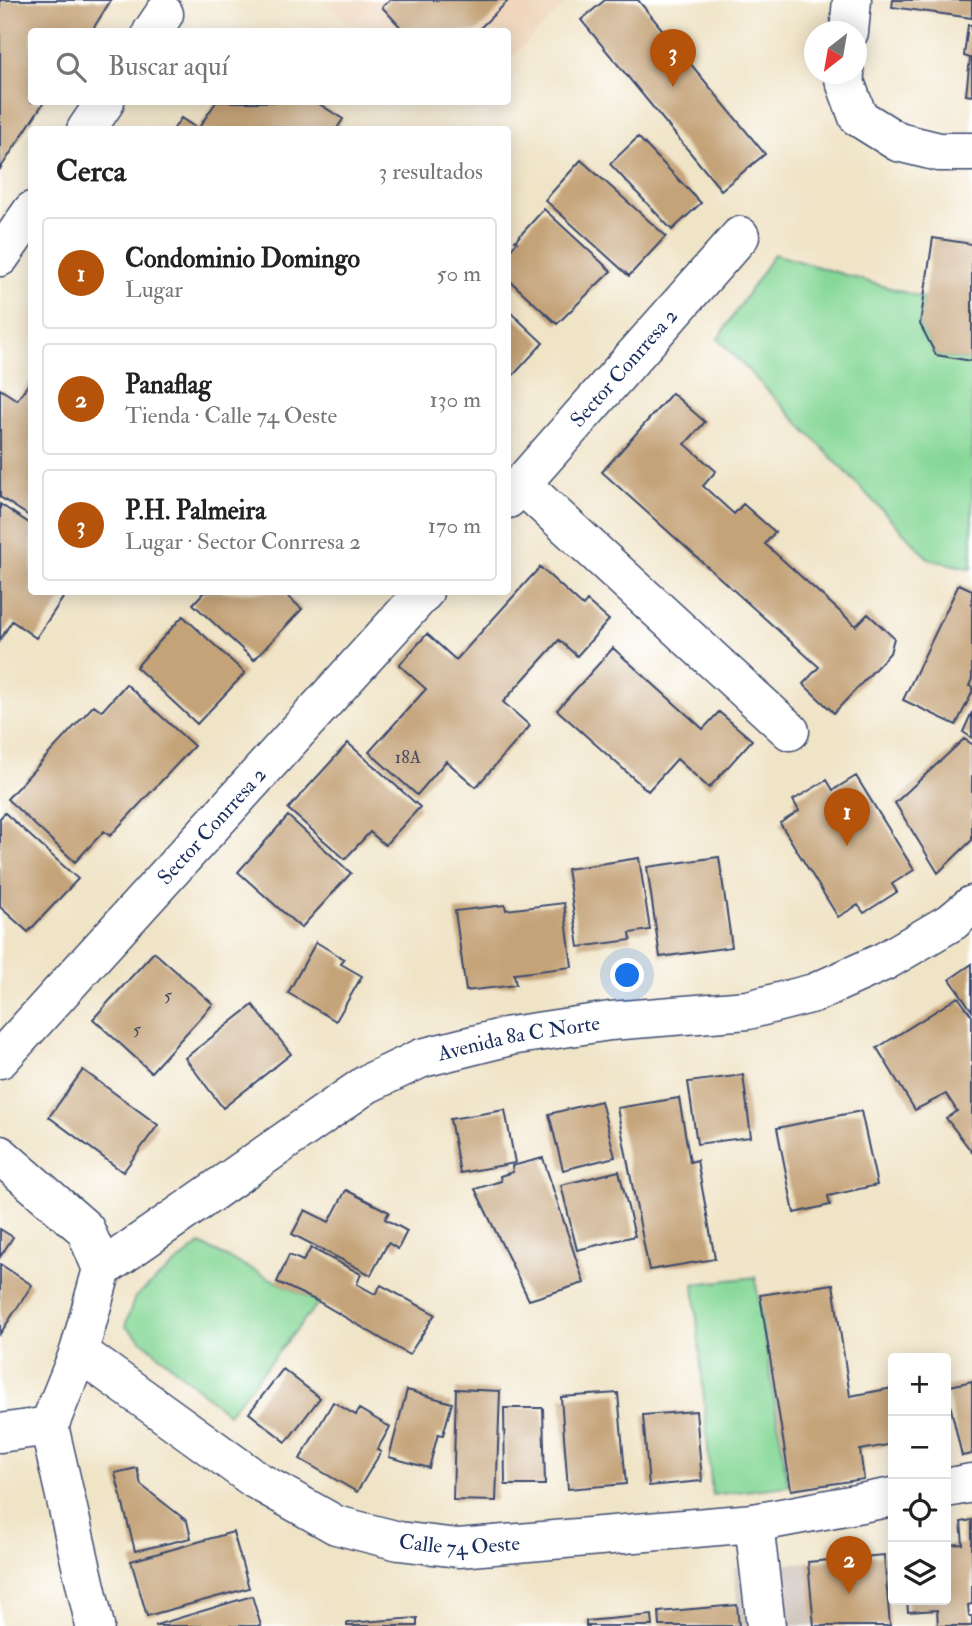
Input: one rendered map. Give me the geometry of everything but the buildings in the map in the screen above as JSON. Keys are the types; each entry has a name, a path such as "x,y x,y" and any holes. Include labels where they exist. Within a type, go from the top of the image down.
{"street":[{"path":"850,21 852,0"},
{"path":"847,84 858,117 898,142 939,152 972,152"},
{"path":"89,126 103,105"},
{"path":"0,257 28,217"},
{"name":"Sector Conrresa 2","path":"514,492 740,236"},
{"path":"514,492 790,731"},
{"name":"Sector Conrresa 2","path":"0,1059 421,595"},
{"name":"Avenida 8a C Norte","path":"102,1269 367,1084 422,1058 510,1036 610,1021 748,1010 814,993 885,961 953,921 972,905"},
{"path":"0,1155 85,1229 102,1269 79,1352 49,1426 96,1626"},
{"name":"Calle 74 Oeste","path":"79,1352 256,1480 336,1525 399,1541 458,1548 754,1523 888,1498"},
{"path":"0,1433 49,1426"},
{"path":"951,1487 972,1483"},
{"path":"754,1523 766,1626"}],"shaded area":[{"path":"323,0 569,0 511,58 511,28 356,28"},
{"path":"808,1562 814,1626 739,1626 734,1568"}],"green space":[{"path":"774,254 924,298 920,324 936,355 972,361 972,569 929,559 718,339"},
{"path":"200,1244 319,1302 228,1414 125,1326 135,1297"},
{"path":"755,1277 788,1486 712,1495 694,1284"}],"place":[{"name":"P.H. Palmeira","path":"673,87"},
{"name":"Condominio Domingo","path":"847,846"},
{"name":"Panaflag","path":"849,1594"}]}
